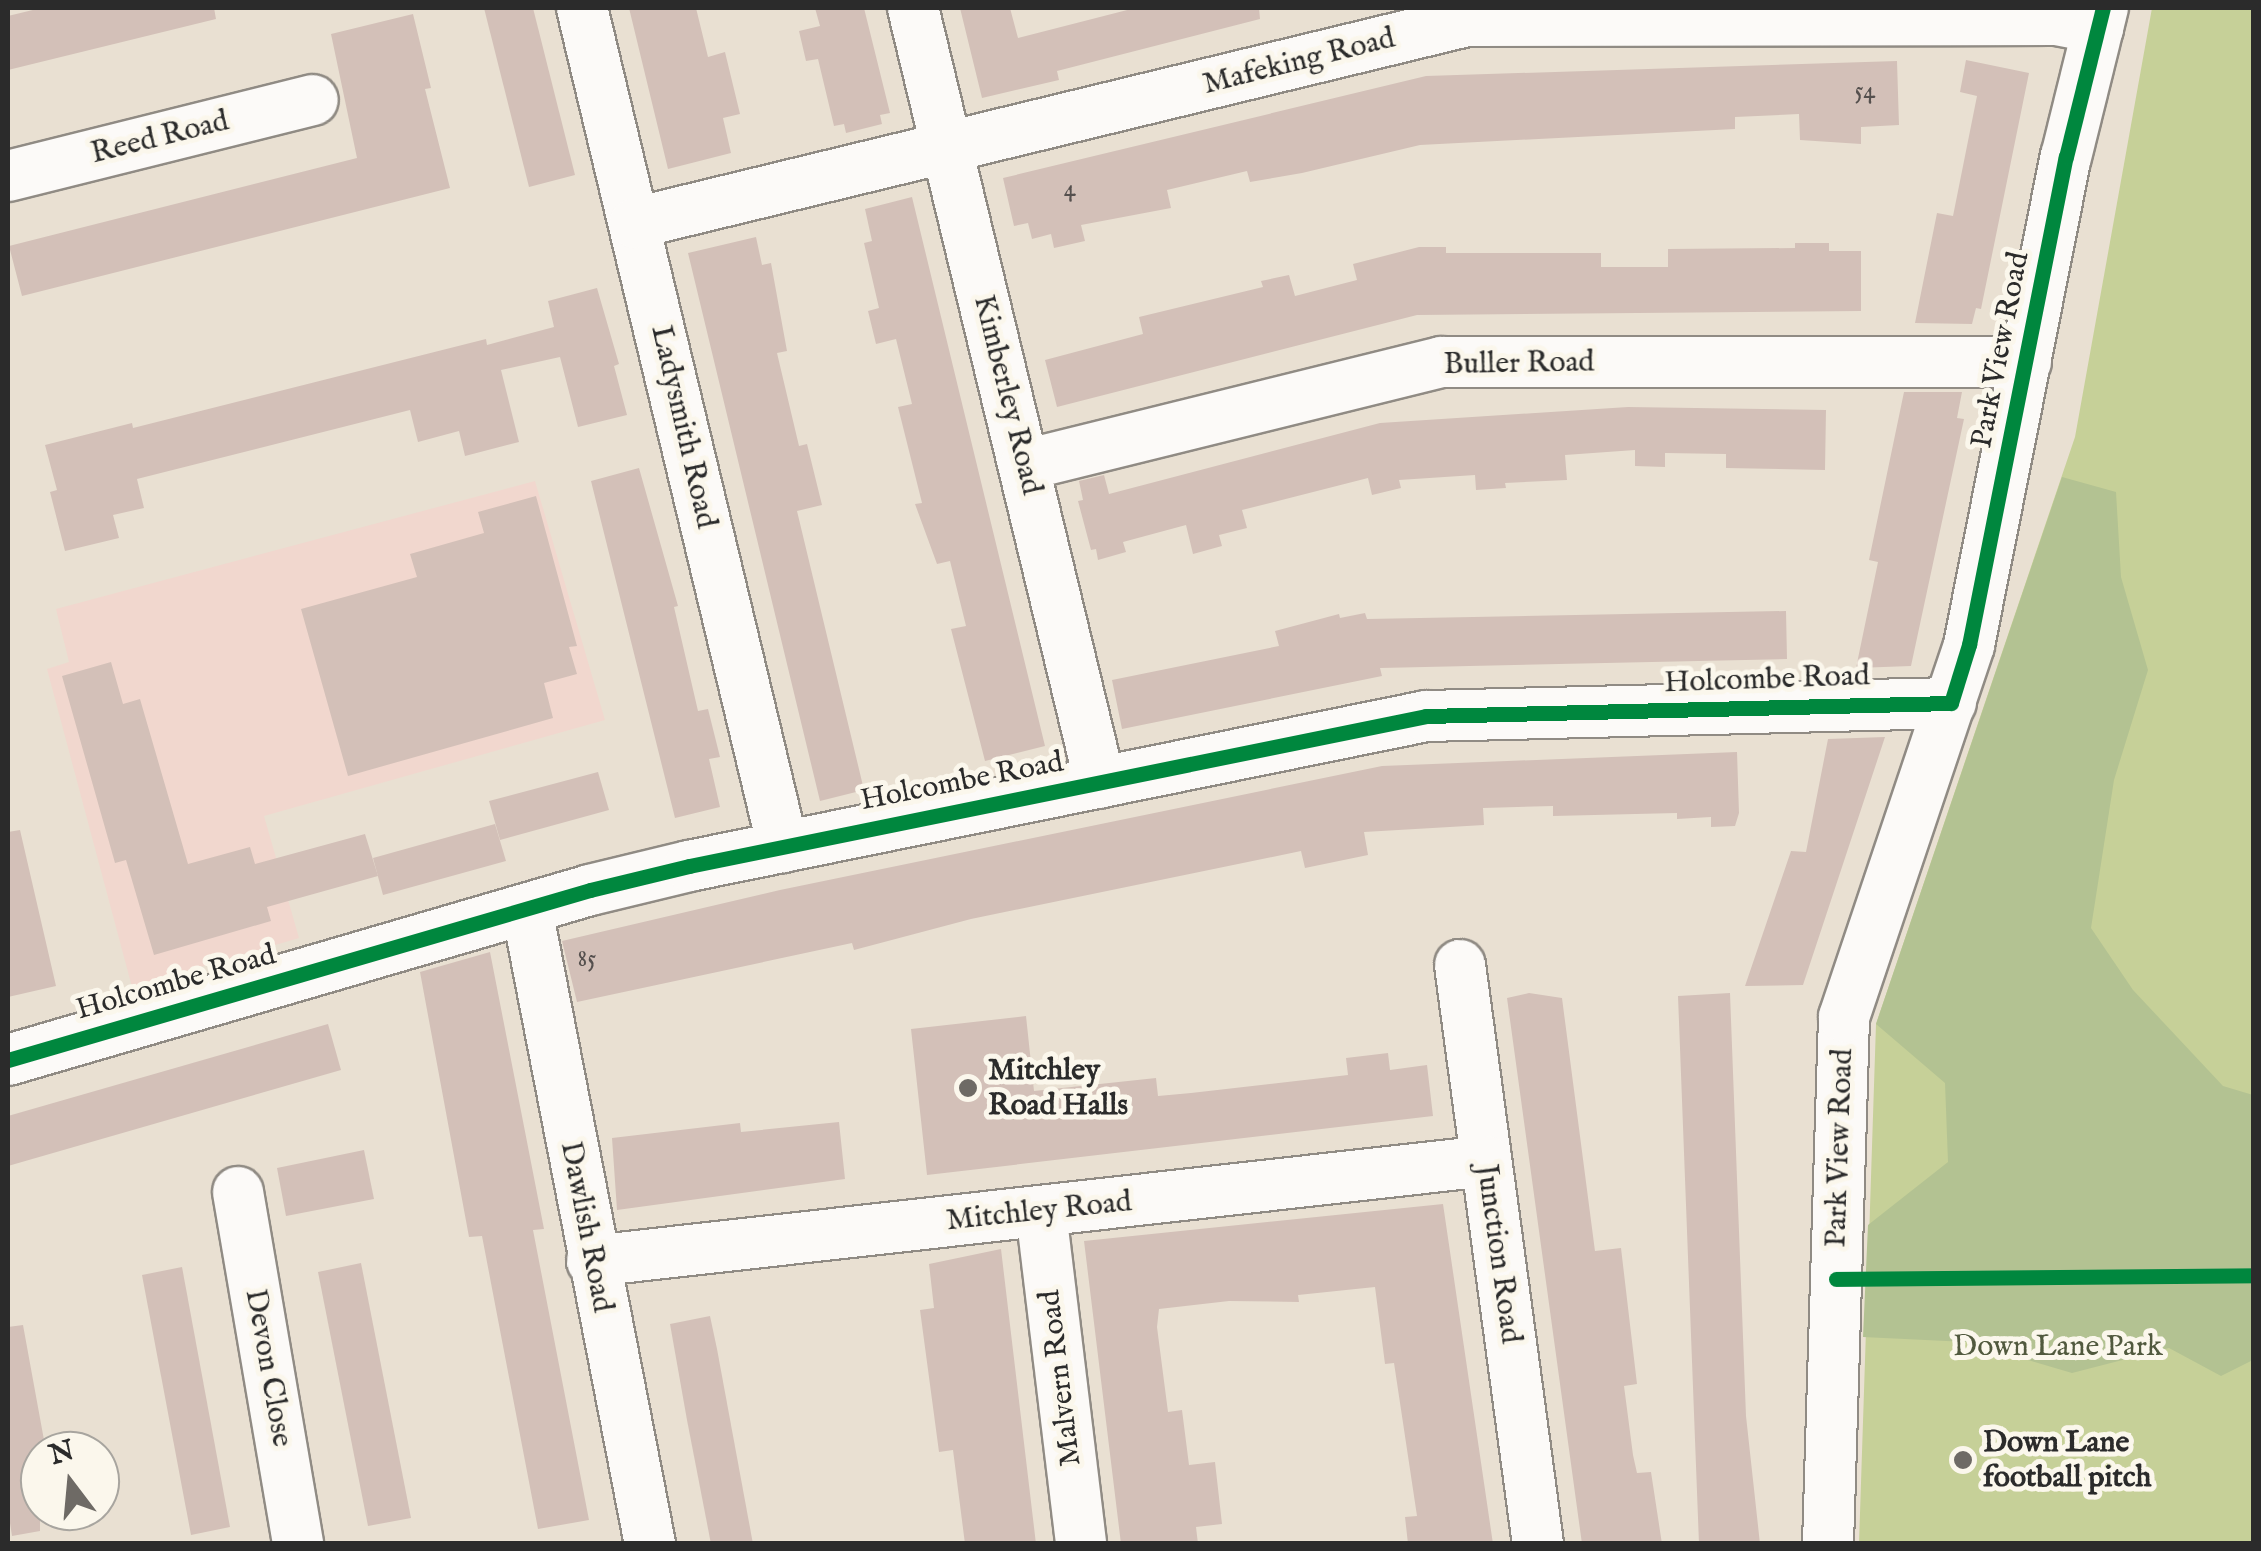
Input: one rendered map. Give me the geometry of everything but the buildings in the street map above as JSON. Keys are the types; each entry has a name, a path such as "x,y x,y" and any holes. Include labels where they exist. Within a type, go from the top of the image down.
{"street":[{"name":"Ladysmith Road","path":"582,8 782,847"},
{"name":"Kimberley Road","path":"913,8 1100,782"},
{"name":"Mafeking Road","path":"634,223 1467,21 2100,18"},
{"name":"Park View Road","path":"1828,1544 1844,1017 1973,627 2066,157 2100,18"},
{"name":"Reed Road","path":"8,176 313,100"},
{"name":"Buller Road","path":"1025,465 1442,362 2026,362"},
{"name":"Holcombe Road","path":"8,1060 672,870 1447,714 1951,702"},
{"name":"Dawlish Road","path":"526,910 650,1544"},
{"name":"Junction Road","path":"1460,965 1538,1544"},
{"name":"Mitchley Road","path":"592,1261 1486,1161"},
{"name":"Devon Close","path":"238,1192 298,1544"},
{"name":"Malvern Road","path":"1042,1212 1081,1544"}],"shaded area":[{"path":"535,481 605,720 264,816 299,938 132,987 47,669 69,662 56,609"}],"green space":[{"name":"Down Lane Park","path":"2152,8 2253,8 2253,1543 1859,1544 1876,1024 2075,437"},
{"path":"2062,477 2116,492 2121,577 2148,670 2114,780 2091,928 2133,990 2223,1086 2253,1095 2253,1360 2221,1376 2169,1348 2072,1373 1967,1342 1863,1337 1868,1225 1948,1162 1945,1083 1876,1024"}],"cycle path":[{"path":"8,1060 590,890 689,866 1426,716 1951,703 1969,645 2066,157 2103,8"},
{"path":"1836,1279 2254,1275"}],"place":[{"name":"Mitchley Road Halls","path":"968,1088"},
{"name":"Down Lane football pitch","path":"1963,1460"}]}
